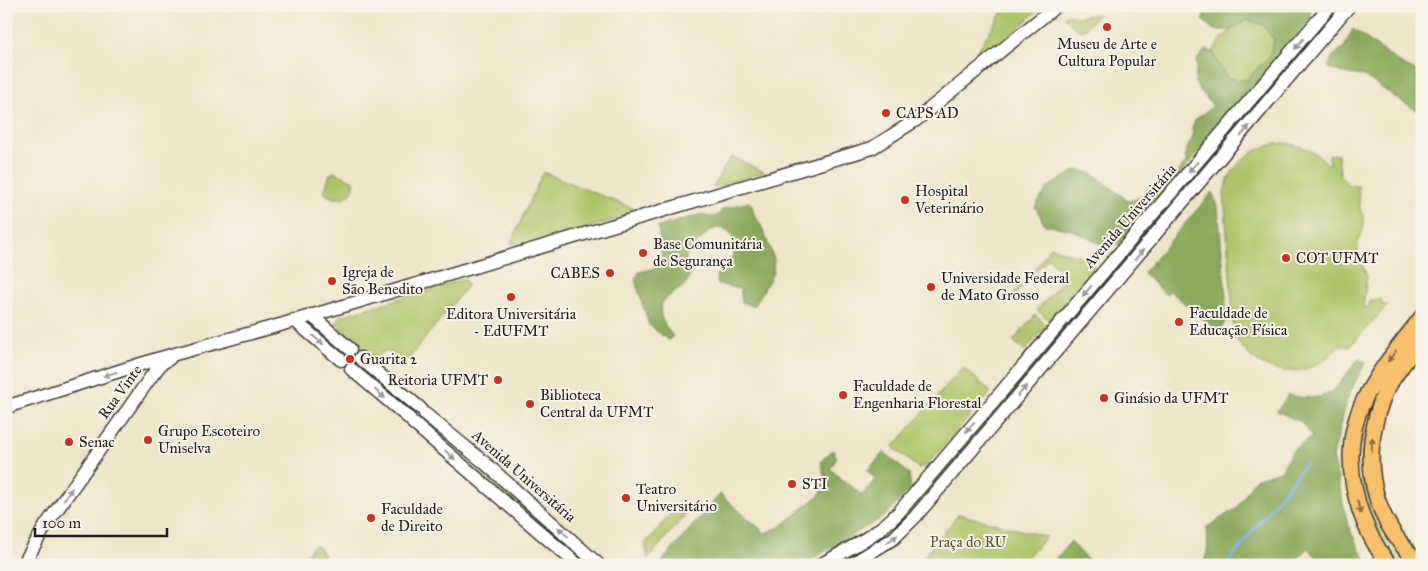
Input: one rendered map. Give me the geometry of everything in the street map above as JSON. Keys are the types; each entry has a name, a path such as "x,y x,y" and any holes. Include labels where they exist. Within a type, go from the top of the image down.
{"main road":[{"path":"1389,565 1372,538 1362,516 1353,482 1352,444 1356,421 1370,390 1380,372 1422,317"},
{"path":"1421,565 1410,555 1395,534 1378,502 1372,478 1371,440 1387,388 1422,340"}],"street":[{"path":"6,407 188,350 872,148 916,120 1056,6"},
{"name":"Avenida Universitária","path":"820,565 889,523 1330,6"},
{"path":"850,565 894,538 915,517 1349,6"},
{"name":"Avenida Universitária","path":"311,315 490,467 599,565"},
{"path":"294,320 578,565"},
{"name":"Rua Vinte","path":"23,565 46,525 152,374 165,361 188,350"},
{"path":"412,421 418,424 423,423 426,419 423,411"}],"green space":[{"path":"1006,6 1035,6 1040,9 982,58 978,59 976,53"},
{"path":"1206,6 1310,6 1311,17 1124,241 1107,247 1072,230 1045,225 1035,207 1048,187 1077,170 1094,174 1128,201 1140,198 1151,185 1174,177 1186,162 1185,153 1193,137 1192,129 1195,120 1213,106 1195,84 1197,60 1206,49 1213,52 1228,79 1246,80 1270,57 1274,40 1263,25 1247,20 1230,30 1214,30 1203,20"},
{"path":"1339,6 1348,6 906,524 884,541 843,565 830,565 888,531 904,517"},
{"path":"1068,14 1077,17 1098,14 1084,30 1078,31 1064,17"},
{"path":"1247,20 1263,25 1274,40 1271,56 1246,80 1228,79 1213,52 1228,33"},
{"path":"1353,29 1400,63 1422,75 1422,108 1414,110 1364,76 1343,73 1328,68 1332,57 1344,47"},
{"path":"1284,143 1297,145 1309,150 1329,165 1329,155 1338,154 1340,175 1348,185 1358,186 1360,209 1364,219 1363,230 1358,241 1358,255 1367,276 1363,308 1367,308 1371,300 1381,299 1383,305 1388,305 1350,346 1341,347 1340,344 1328,357 1314,366 1299,370 1283,371 1268,367 1254,359 1243,348 1234,333 1224,193 1232,173 1245,158 1263,147"},
{"path":"733,157 764,172 712,188 730,158"},
{"path":"335,172 354,181 352,192 344,197 333,198 324,192 330,174"},
{"path":"543,172 637,210 635,214 520,248 511,242"},
{"path":"1212,192 1218,207 1226,296 1225,322 1219,332 1170,291 1166,295 1143,273"},
{"path":"749,202 762,227 774,259 773,273 755,305 742,302 740,289 718,284 716,275 729,262 736,245 730,232 720,227 711,230 687,252 686,260 691,270 688,281 669,296 661,306 661,316 673,337 668,340 649,325 635,280 639,272 657,268 662,258 658,227 702,214 714,217 723,209"},
{"path":"1050,247 1087,259 1096,270 1051,322 1037,310 1067,276 1048,258 1017,292 1018,294 1016,296 1013,294 1038,266"},
{"path":"465,279 467,286 407,361 402,361 386,350 375,357 369,355 336,324 341,316"},
{"path":"1035,315 1047,325 1025,351 1013,341"},
{"path":"1359,359 1366,363 1347,400 1333,457 1348,525 1359,549 1370,565 1325,565 1307,548 1293,565 1201,565 1207,552 1207,527 1237,508 1255,479 1281,471 1292,451 1312,437 1301,422 1277,411 1288,395 1309,398 1322,396 1334,390"},
{"path":"963,367 991,392 926,466 918,468 893,447"},
{"path":"1365,423 1364,463 1370,499 1376,517 1385,533 1408,565 1402,565 1389,549 1371,516 1366,498 1361,463 1362,443"},
{"path":"430,424 593,565 584,565 426,428"},
{"path":"833,450 837,458 830,469 862,495 876,479 867,471 884,452 909,474 911,488 885,516 802,565 659,565 720,494 765,533 780,527 821,494 824,474 821,461"},
{"path":"691,508 648,559 645,544 675,509"},
{"name":"Praça do RU","path":"959,514 1047,537 1019,565 917,565"},
{"path":"1071,541 1092,565 1050,565"},
{"path":"314,545 320,549 328,565 298,565"}],"waterway":[{"path":"1226,565 1306,463"}],"place":[{"name":"Museu de Arte e Cultura Popular","path":"1107,27"},
{"name":"CAPS AD","path":"886,113"},
{"name":"Hospital Veterinário","path":"905,200"},
{"name":"Base Comunitária de Segurança","path":"643,253"},
{"name":"COT UFMT","path":"1286,258"},
{"name":"CABES","path":"610,273"},
{"name":"Igreja de São Benedito","path":"332,281"},
{"name":"Universidade Federal de Mato Grosso","path":"931,287"},
{"name":"Editora Universitária - EdUFMT","path":"511,297"},
{"name":"Faculdade de Educação Física","path":"1179,322"},
{"name":"Guarita 2","path":"350,359"},
{"name":"Reitoria UFMT","path":"498,380"},
{"name":"Faculdade de Engenharia Florestal","path":"843,395"},
{"name":"Ginásio da UFMT","path":"1104,398"},
{"name":"Biblioteca Central da UFMT","path":"530,404"},
{"name":"Grupo Escoteiro Uniselva","path":"148,440"},
{"name":"Senac","path":"69,442"},
{"name":"STI","path":"792,484"},
{"name":"Teatro Universitário","path":"626,498"},
{"name":"Faculdade de Direito","path":"371,518"}]}
